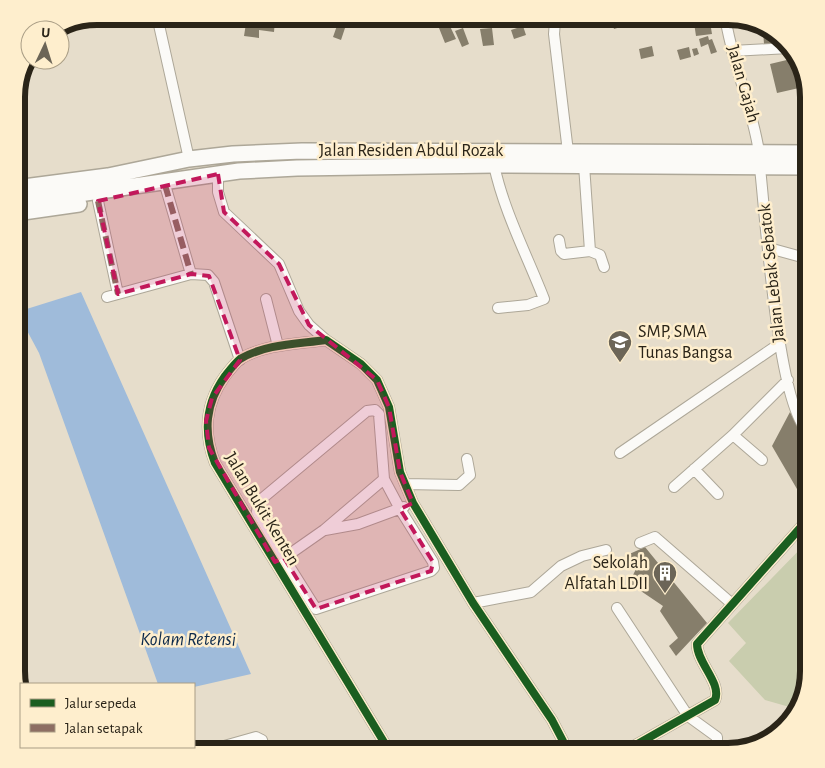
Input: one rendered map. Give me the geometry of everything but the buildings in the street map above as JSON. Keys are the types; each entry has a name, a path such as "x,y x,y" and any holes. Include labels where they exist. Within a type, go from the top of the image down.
{"highway":[{"name":"Jalan Residen Abdul Rozak","path":"25,187 108,176 183,160 233,154 302,151 800,153"},
{"path":"25,178 183,160"},
{"name":"Jalan Residen Abdul Rozak","path":"25,201 218,174 297,168 584,165 800,168"},
{"path":"25,212 115,199 185,179"}],"street":[{"path":"159,25 183,160"},
{"path":"554,25 558,78 568,152"},
{"name":"Jalan Gajah","path":"727,25 732,52 755,127 759,152"},
{"path":"732,52 781,49"},
{"path":"494,165 506,205 544,299 528,304 498,308"},
{"path":"584,165 590,251"},
{"name":"Jalan Lebak Sebatok","path":"760,168 778,344 800,419"},
{"path":"218,174 218,192 224,212 279,264 299,311 309,325 326,340 361,364 377,380 389,407 395,450 413,503 473,604 552,720 564,743"},
{"path":"166,184 190,274"},
{"path":"98,202 118,294"},
{"path":"559,240 561,251 564,254 590,251 600,255 604,267"},
{"path":"768,248 800,257"},
{"path":"107,297 190,274 208,276 214,282 240,360"},
{"path":"266,299 278,346"},
{"name":"Jalan Bukit Kenten","path":"326,340 278,346 240,360 227,373 212,398 206,421 209,448 215,463 280,560 385,743"},
{"path":"620,453 778,344"},
{"path":"674,487 733,434 788,380"},
{"path":"371,410 375,410 379,414 384,479 433,562 434,568 431,571 316,609 280,560 257,512 258,502 371,410"},
{"path":"733,434 762,460"},
{"path":"405,484 458,485 470,476 468,459"},
{"path":"694,469 718,494"},
{"path":"280,560 324,530 384,479"},
{"path":"324,530 358,524 413,503"},
{"path":"639,743 709,706 716,698 716,689 698,652 697,644 800,528"},
{"path":"640,543 655,537 731,604"},
{"path":"473,604 531,592 561,566 582,556 606,550"},
{"path":"617,608 688,716 717,737 716,743"},
{"path":"235,743 256,737 262,740 263,743"}],"highlighted area":[{"path":"218,174 224,212 279,264 309,325 377,380 389,407 400,472 413,503 400,509 433,562 431,571 316,609 284,558 275,562 209,448 206,421 212,398 240,360 209,276 191,274 118,294 98,201"}],"green space":[{"path":"800,549 800,671 799,685 790,707 765,700 729,661 746,643 728,623"}],"water":[{"name":"Kolam Retensi","path":"81,292 251,674 195,687 195,683 158,683 39,353 25,327 25,310"}],"marked path":[{"path":"165,185 191,274"},
{"path":"98,201 118,294"}],"cycle path":[{"path":"385,743 215,463 211,452 208,418 213,397 234,365 240,359 260,350 282,345 326,340 361,364 377,380 389,407 400,472 413,503 473,603 552,720 563,743"},
{"path":"639,743 715,700 715,687 698,651 697,644 800,528"}],"place":[{"name":"SMP, SMA Tunas Bangsa","path":"620,363"},
{"name":"Sekolah Alfatah LDII","path":"665,594"}]}
